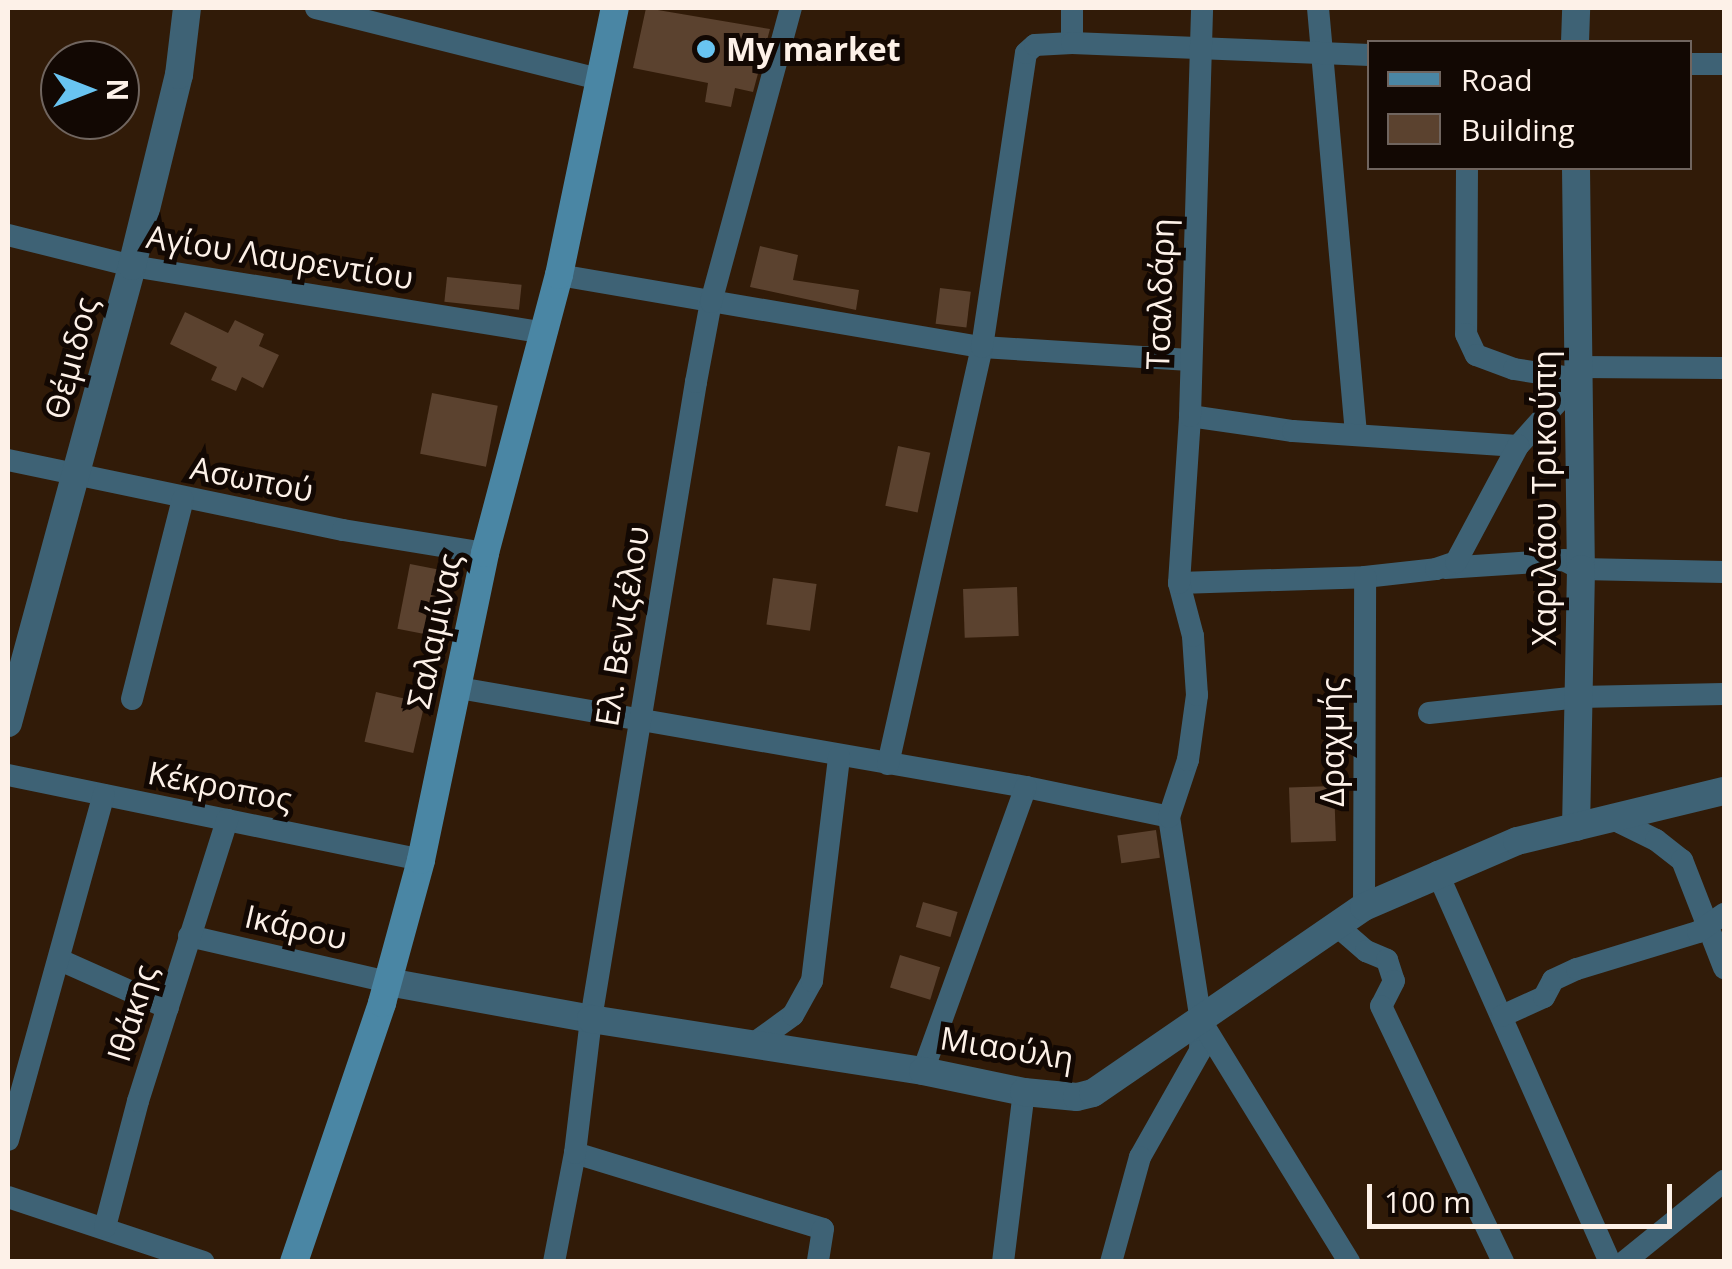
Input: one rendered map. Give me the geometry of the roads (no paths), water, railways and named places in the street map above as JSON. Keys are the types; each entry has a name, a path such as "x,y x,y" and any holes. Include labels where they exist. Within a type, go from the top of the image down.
{"main road":[{"name":"Σαλαμίνας","path":"294,1262 388,982 421,860 485,553 559,275 615,8"}],"street":[{"name":"Θέμιδος","path":"8,722 132,266 179,75 187,8"},
{"path":"316,8 599,79"},
{"name":"Ελ. Βενιζέλου","path":"554,1262 575,1153 591,1019 711,302 791,8"},
{"path":"1072,8 1072,43"},
{"name":"Τσαλδάρη","path":"1168,817 1182,786 1197,695 1193,636 1179,583 1190,416 1202,8"},
{"path":"1318,8 1356,432"},
{"path":"1576,8 1576,40"},
{"path":"888,764 982,347 1021,67 1034,45 1072,43 1367,55"},
{"path":"1692,64 1724,64"},
{"path":"1467,170 1466,334 1476,354 1514,369 1575,373 1724,368"},
{"name":"Χαριλάου Τρικούπη","path":"1576,170 1575,373 1581,569 1576,827"},
{"name":"Αγίου Λαυρεντίου","path":"8,235 132,266 545,333"},
{"path":"559,275 982,347 1190,360"},
{"path":"1436,569 1456,562 1518,446 1562,398 1575,373"},
{"path":"1190,416 1293,432 1356,432 1518,446"},
{"name":"Ασωπού","path":"8,460 183,499 485,553"},
{"path":"132,699 183,499"},
{"path":"1179,583 1365,577 1564,560 1581,569 1724,572"},
{"name":"Δραχμής","path":"1364,907 1365,577"},
{"path":"459,688 1026,787 1168,817 1201,1021 1200,1051 1140,1157 1111,1262"},
{"path":"1428,714 1579,697 1724,694"},
{"path":"753,1044 793,1015 812,982 839,757"},
{"name":"Κέκροπος","path":"8,774 421,860"},
{"path":"923,1070 1026,787"},
{"name":"Μιαούλη","path":"388,982 591,1019 923,1070 1024,1092 1077,1097 1094,1092 1364,907 1437,872 1517,840 1724,790"},
{"path":"8,1140 104,794"},
{"path":"1611,818 1656,840 1682,860 1717,919 1724,968"},
{"name":"Ιθάκης","path":"105,1227 138,1100 227,820"},
{"path":"1437,872 1610,1262"},
{"path":"1502,1016 1544,997 1554,980 1577,968 1698,932 1717,919"},
{"path":"1336,925 1366,951 1387,960 1394,981 1381,1006 1503,1262"},
{"name":"Ικάρου","path":"190,936 388,982"},
{"path":"60,960 168,1008"},
{"path":"1201,1021 1349,1262"},
{"path":"1003,1262 1024,1092"},
{"path":"575,1153 823,1229 818,1262"},
{"path":"1624,1262 1724,1181"},
{"path":"8,1196 204,1262"}],"place":[{"name":"My market","path":"706,49"}]}
